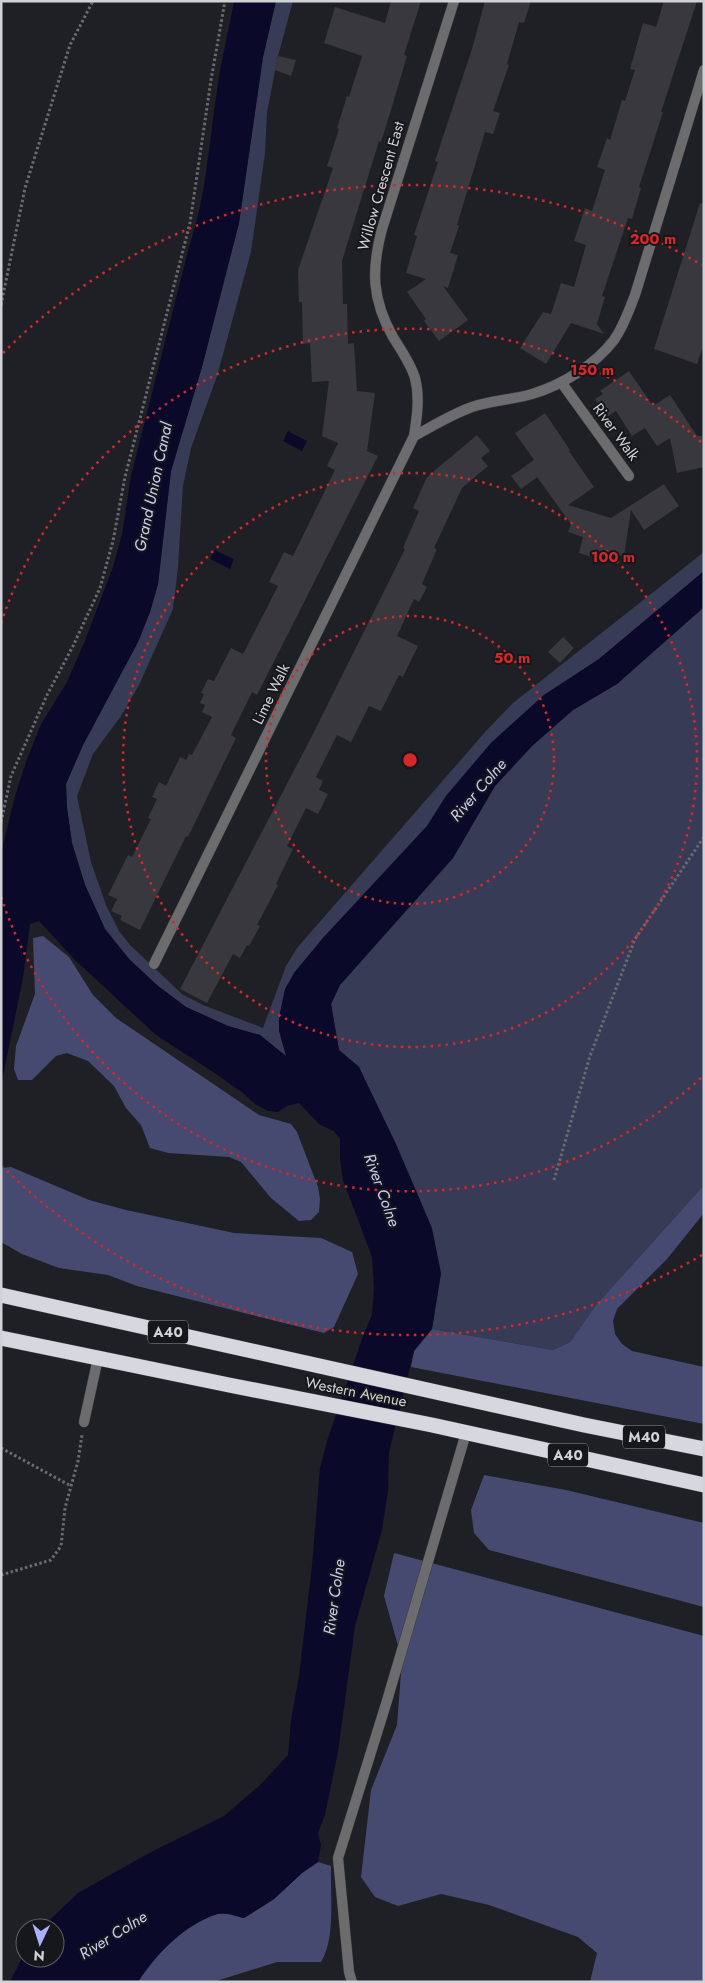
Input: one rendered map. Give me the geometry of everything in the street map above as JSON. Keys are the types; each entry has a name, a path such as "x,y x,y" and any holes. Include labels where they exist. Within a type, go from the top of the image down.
{"highway":[{"name":"Western Avenue","path":"1,1295 584,1425"},
{"name":"Western Avenue","path":"1,1338 432,1425 704,1485"},
{"name":"A40","path":"584,1425 704,1444"},
{"name":"M40","path":"584,1425 704,1449"}],"street":[{"name":"Willow Crescent East","path":"414,436 417,413 413,371 379,308 376,296 374,266 382,229 454,1"},
{"path":"414,436 471,407 494,400 530,394 561,382 579,371 608,348 627,316 635,295 704,70"},
{"name":"River Walk","path":"561,382 630,476"},
{"name":"Lime Walk","path":"154,964 414,436"},
{"path":"84,1422 98,1358"},
{"path":"352,1982 349,1972 338,1858 386,1704 466,1433"}],"path":[{"path":"1,306 25,188 70,45 93,1"},
{"path":"1,822 11,776 47,695 73,646 100,588 113,541 125,477 190,223 211,80 225,1"},
{"path":"554,1180 590,1056 636,938 704,837"},
{"path":"1,1575 51,1560 61,1546 66,1508 78,1461 84,1422"},
{"path":"1,1448 71,1486"}],"shaded area":[{"path":"276,1 293,1 278,56 267,112 265,153 251,252 217,376 191,448 183,486 178,567 173,609 139,685 121,716 93,754 77,796 91,862 106,905 119,931 130,945 182,994 203,1005 263,1028 286,966 297,948 486,731 513,703 704,552 704,571 599,659 544,695 491,743 446,796 427,826 323,938 294,973 281,1039 287,1057 260,1035 228,1026 186,1007 158,986 129,959 105,929 85,885 72,843 66,784 83,745 138,642 150,612 158,584 171,471 202,367 239,223 263,57"},
{"path":"704,607 704,1185 596,1305 570,1342 553,1350 432,1329 441,1273 359,1067 339,1050 331,1004 340,985 453,858 495,786 532,746 573,710 617,684"},
{"path":"43,936 69,957 93,995 116,1018 259,1115 291,1124 297,1132 318,1187 320,1199 319,1212 311,1220 299,1221 271,1198 241,1162 229,1157 168,1153 150,1148 141,1125 126,1108 114,1086 88,1061 67,1053 56,1056 32,1080 18,1080 14,1069 16,1046 35,994 33,938"},
{"path":"11,1167 89,1200 126,1210 234,1233 321,1238 352,1252 358,1274 334,1327 324,1333 137,1286 108,1275 59,1268 22,1254 1,1242 1,1168"},
{"path":"704,1185 704,1213 667,1259 617,1309 613,1321 615,1334 622,1344 632,1351 704,1367 704,1424 411,1367 414,1351 432,1329 553,1350 570,1342 596,1305"},
{"path":"484,1475 566,1490 704,1523 704,1607 489,1550 474,1533 471,1510"},
{"path":"394,1553 704,1636 704,1982 590,1982 597,1953 578,1937 489,1905 441,1894 398,1906 375,1897 361,1877 371,1790 397,1725 402,1660 384,1596"},
{"path":"318,1862 331,1866 329,1941 321,1962 277,1962 213,1982 138,1982 153,1961 172,1941 194,1925 218,1914 231,1914 244,1918 274,1899 302,1873"}],"water":[{"path":"234,1 276,1 263,57 239,223 202,367 171,471 158,584 150,612 138,642 83,745 66,784 72,843 85,885 105,929 129,959 158,986 186,1007 228,1026 260,1035 286,1056 279,1031 279,1017 285,989 294,973 323,938 427,826 446,796 491,743 544,695 599,659 704,571 704,607 617,684 573,710 532,746 495,786 453,858 340,985 331,1004 339,1050 359,1067 396,1144 432,1228 441,1273 432,1329 414,1351 389,1452 388,1491 382,1530 355,1626 338,1752 325,1815 318,1833 321,1845 318,1862 302,1873 274,1899 244,1918 231,1914 217,1914 194,1925 162,1951 138,1982 10,1982 17,1968 65,1968 65,1918 52,1918 78,1893 151,1852 224,1816 260,1785 288,1755 312,1565 320,1468 327,1441 372,1315 374,1289 372,1257 343,1180 340,1139 334,1131 320,1125 299,1103 287,1106 278,1112 268,1111 255,1104 213,1072 156,1035 76,961 39,921 30,924 23,978 1,1086 1,853 15,796 26,762 41,724 67,682 113,567 122,534 131,476 200,207 220,74"},
{"path":"288,431 307,441 302,451 283,441"},
{"path":"214,550 234,559 230,569 210,559"}],"building":[{"path":"391,1 421,1 404,55 407,56 391,110 381,142 379,141 342,261 343,304 347,304 348,344 354,343 357,391 375,393 367,451 378,456 257,695 252,692 231,735 236,738 140,930 120,920 122,916 111,911 117,899 108,895 128,855 132,857 151,819 148,818 157,799 152,797 159,782 166,786 180,757 186,760 189,754 192,755 212,717 202,712 205,705 200,703 204,694 201,693 208,679 214,681 231,648 243,654 278,586 269,582 284,552 293,556 335,470 327,466 338,443 322,436 329,381 312,382 310,343 303,344 302,302 299,302 298,270 333,168 327,166 347,96 349,97 362,56 324,43 335,7 385,23"},
{"path":"485,1 531,1 524,23 519,22 507,64 509,65 493,111 500,113 493,134 485,132 457,225 459,226 450,253 458,255 448,288 443,286 468,320 439,341 424,321 426,319 407,292 426,279 406,273 417,236 414,235 438,162 435,161 472,49"},
{"path":"664,1 697,1 661,112 663,112 639,187 641,188 632,219 628,218 602,296 605,297 597,324 604,334 571,323 546,364 520,348 543,312 551,314 561,283 574,287 586,245 574,241 585,208 592,211 605,170 597,167 607,138 610,140 622,100 625,101 635,70 630,69 643,23 656,27"},
{"path":"278,56 296,60 291,76 275,70"},
{"path":"700,203 704,204 704,344 697,364 654,349"},
{"path":"629,371 653,406 670,395 697,436 702,436 704,467 677,473 670,438 657,446 645,428 632,436 616,411 607,417 595,399 603,394 600,391"},
{"path":"545,413 594,487 568,505 611,518 664,484 679,506 644,530 631,510 624,556 604,553 602,560 579,553 583,537 568,532 571,524 537,477 521,489 511,476 534,460 515,433"},
{"path":"477,435 490,451 481,458 488,466 462,488 434,548 437,549 422,584 427,587 419,602 414,599 397,636 418,646 403,677 399,675 381,711 369,706 351,742 337,735 316,777 323,781 319,790 328,794 318,814 306,808 287,846 293,849 276,884 278,885 257,925 260,926 240,958 233,954 207,1003 180,989 313,734 405,549 403,548 419,511 413,508 427,477"},
{"path":"563,637 574,648 560,663 548,652"}],"water label":[{"name":"Grand Union Canal","path":"153,487"},
{"name":"River Colne","path":"478,790"},
{"name":"River Colne","path":"382,1190"},
{"name":"River Colne","path":"334,1597"},
{"name":"River Colne","path":"113,1935"}]}
